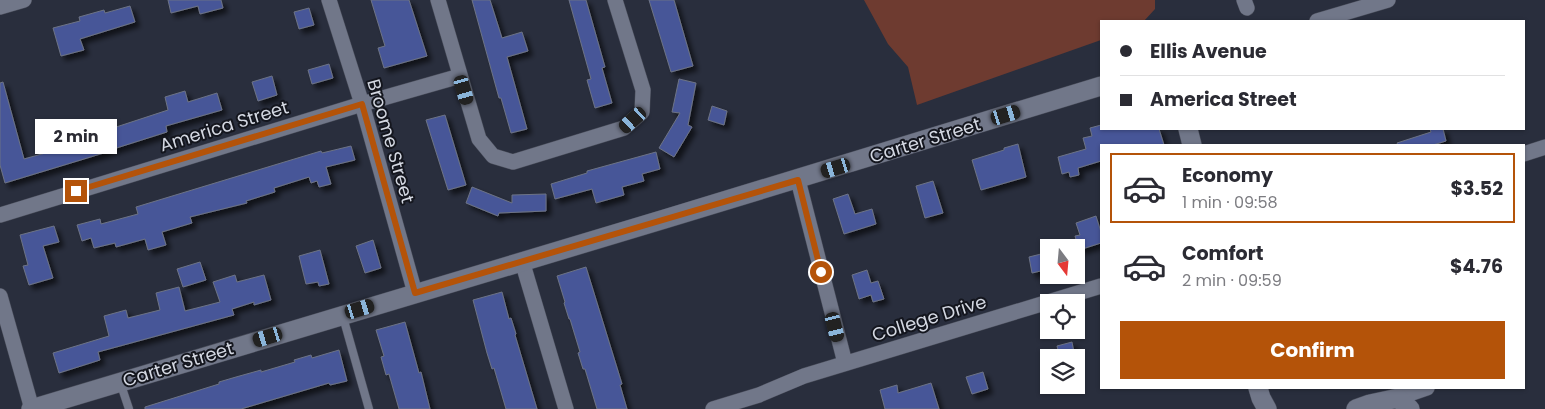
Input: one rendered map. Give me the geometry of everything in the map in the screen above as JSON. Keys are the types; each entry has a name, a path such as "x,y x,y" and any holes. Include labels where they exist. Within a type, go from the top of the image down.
{"street":[{"path":"0,7 24,0"},
{"name":"Broome Street","path":"329,0 362,104 415,293"},
{"path":"438,0 480,139 492,156 513,162 624,128 642,112 642,90 615,0"},
{"path":"1321,20 1388,0"},
{"name":"America Street","path":"0,215 362,104 460,76"},
{"name":"Carter Street","path":"31,409 798,180 1100,86"},
{"path":"1188,130 1192,144"},
{"path":"1525,154 1545,147"},
{"path":"798,180 845,363"},
{"path":"522,261 566,409"},
{"name":"College Drive","path":"713,409 759,395 804,376 845,363 1100,286"},
{"path":"0,296 31,409"},
{"path":"1356,409 1370,404 1404,404 1426,389"}],"lane":[{"path":"342,315 368,409"},
{"path":"120,382 129,409"}],"shaded area":[{"path":"864,0 1155,0 1155,9 1145,20 1100,20 1100,40 917,105 908,67 888,44"}],"building":[{"path":"168,0 221,0 223,8 200,14 198,6 171,13"},
{"path":"371,0 409,0 427,56 384,68 378,48 385,46"},
{"path":"472,0 490,0 502,38 522,32 528,51 507,57 527,129 511,133 501,98 499,98"},
{"path":"569,0 586,0 605,67 602,68 612,103 595,108 587,80 591,79"},
{"path":"649,0 674,0 693,66 671,72"},
{"path":"130,6 135,22 80,39 84,50 61,56 53,28 80,21 79,17 104,10 105,13"},
{"path":"309,8 314,25 299,29 294,12"},
{"path":"329,64 333,78 312,84 308,70"},
{"path":"272,76 277,95 258,101 252,82"},
{"path":"679,79 696,83 688,125 692,127 674,157 659,148 680,113 672,112"},
{"path":"3,82 24,159 56,150 53,141 100,128 101,132 168,110 165,97 185,91 188,102 217,93 222,110 166,126 167,132 5,183 0,165 0,83"},
{"path":"712,106 727,111 724,125 708,120"},
{"path":"445,115 466,185 448,190 426,120"},
{"path":"1100,125 1100,130 1159,130 1164,144 1100,144 1100,161 1078,168 1079,175 1070,177 1069,172 1062,174 1058,157 1086,149 1083,138 1092,136 1090,128"},
{"path":"1430,130 1443,130 1446,141 1436,144 1397,143 1431,132"},
{"path":"1018,144 1026,177 981,190 972,160"},
{"path":"351,146 355,160 326,167 331,184 319,187 317,181 311,183 309,177 274,188 275,192 246,201 247,203 190,217 192,223 162,232 166,245 148,250 145,239 116,247 115,243 94,248 91,238 82,241 77,225 100,219 101,224 138,214 136,207 321,151 322,153"},
{"path":"656,152 660,169 642,174 644,181 622,187 624,195 596,203 592,189 555,199 551,184 587,173 587,171"},
{"path":"933,181 943,213 925,218 916,186"},
{"path":"472,187 512,203 512,195 546,194 546,211 499,213 498,216 466,203"},
{"path":"848,194 855,214 872,209 876,224 844,234 833,199"},
{"path":"1096,216 1100,229 1100,243 1085,248 1085,239 1076,239 1075,236 1080,235 1076,223"},
{"path":"54,226 59,242 43,246 53,278 29,285 23,266 28,265 20,235"},
{"path":"373,240 381,268 365,273 356,246"},
{"path":"320,250 329,284 319,286 318,282 306,284 299,256"},
{"path":"1040,254 1040,271 1032,273 1029,257"},
{"path":"200,262 206,280 183,287 177,269"},
{"path":"586,267 622,384 620,385 627,409 597,409 578,353 580,352 557,276"},
{"path":"867,270 871,283 878,281 884,299 873,302 871,295 859,299 852,275"},
{"path":"235,275 237,282 264,275 271,300 254,305 254,302 232,309 234,315 98,352 100,360 59,373 53,353 109,336 104,316 126,310 128,318 160,310 156,293 179,287 185,311 220,302 213,282"},
{"path":"502,292 537,409 506,409 494,368 492,369 487,353 473,300"},
{"path":"405,322 419,373 421,372 430,409 399,409 389,374 386,375 381,357 384,356 376,330"},
{"path":"1072,342 1073,349 1058,349 1057,346"},
{"path":"339,350 347,381 330,385 329,383 241,409 145,409 145,407 219,384 219,382 261,370 261,372 311,355 312,358"},
{"path":"983,372 988,389 972,394 966,377"},
{"path":"931,383 939,409 885,409 880,390 897,385 898,393"}],"route":[{"path":"76,191 362,104 415,293 798,180 821,272"}]}
